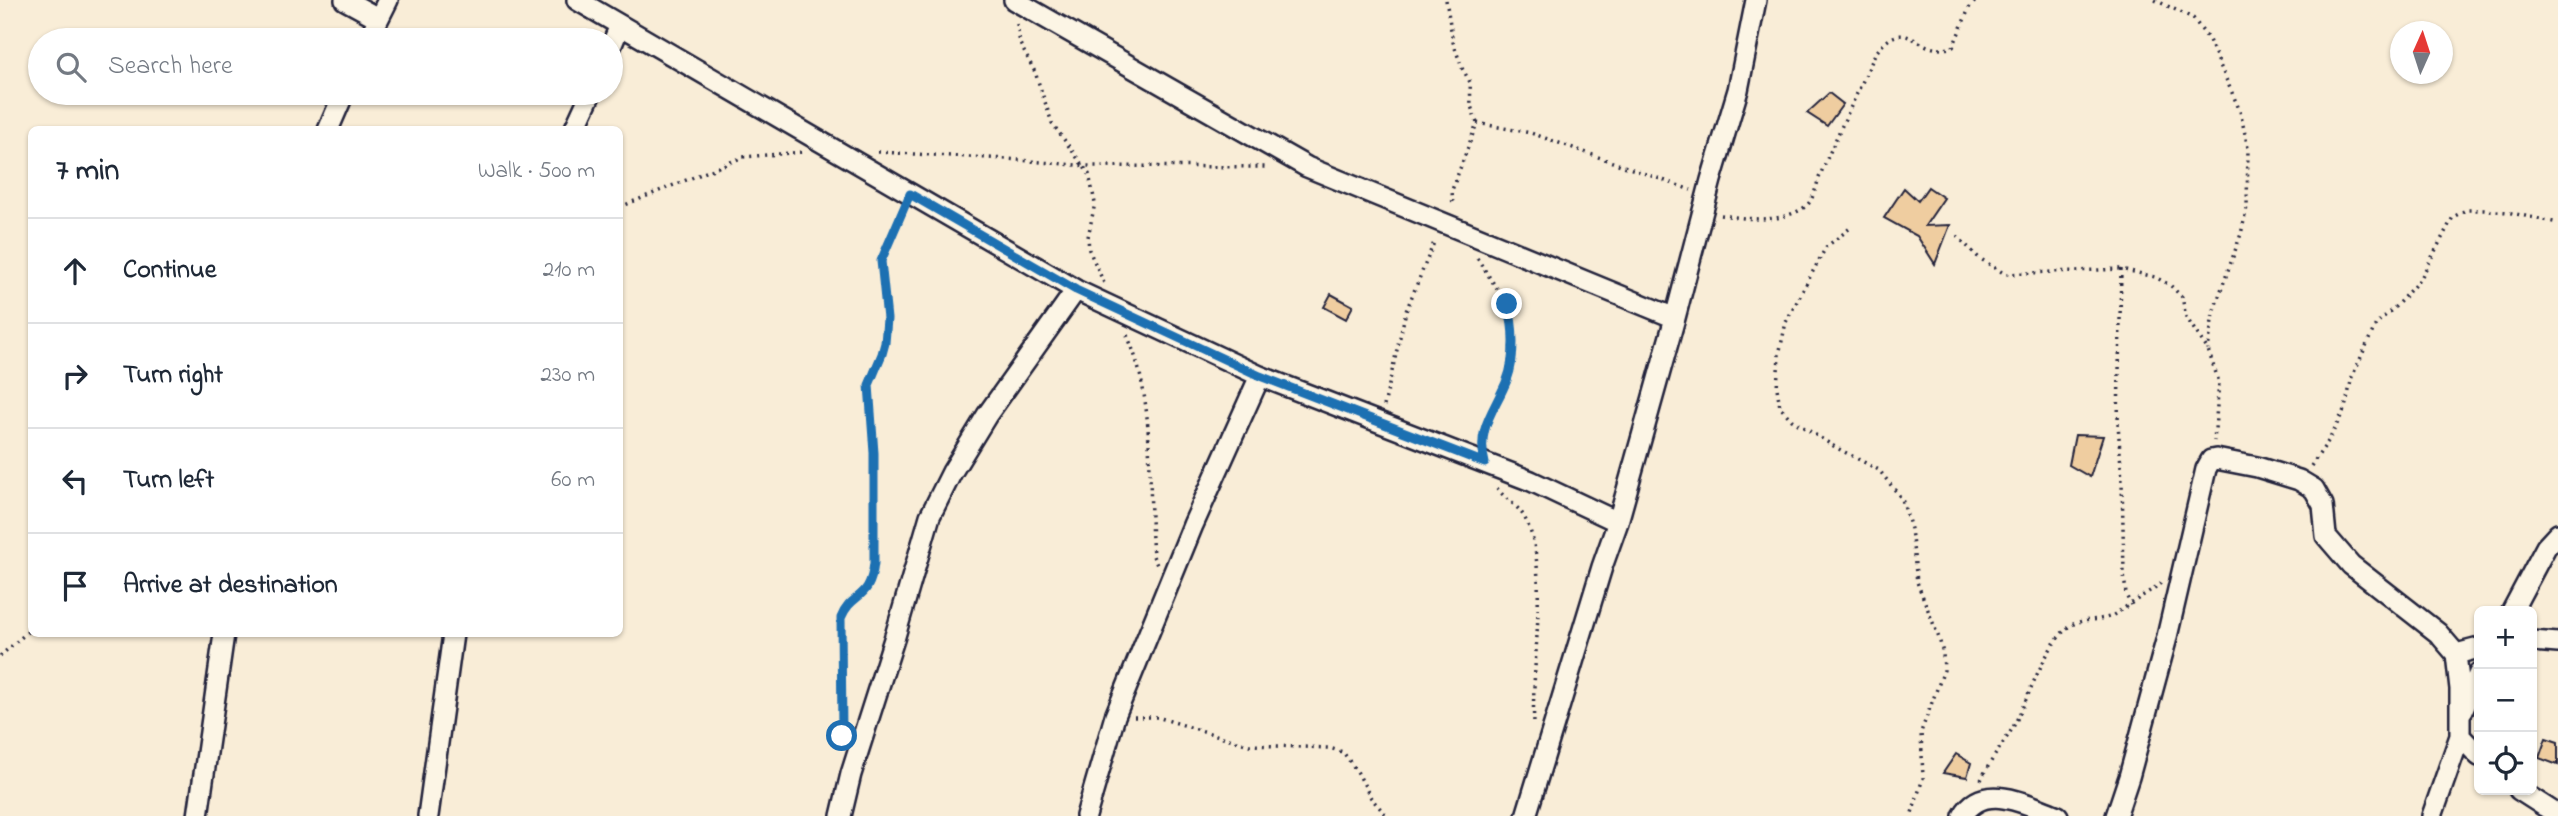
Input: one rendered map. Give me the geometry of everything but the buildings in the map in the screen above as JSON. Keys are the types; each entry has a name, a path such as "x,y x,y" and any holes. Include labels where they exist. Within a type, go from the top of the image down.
{"street":[{"path":"345,0 378,18"},
{"path":"373,28 388,0"},
{"path":"577,0 1076,290 1260,376 1531,481 1618,523"},
{"path":"1526,816 1618,523 1704,204 1738,90 1756,0"},
{"path":"1015,9 1307,167 1675,318"},
{"path":"330,126 339,105"},
{"path":"576,126 585,105"},
{"path":"841,816 851,774 930,516 952,472 987,415 1076,290"},
{"path":"1086,816 1115,716 1193,525 1260,376"},
{"path":"2116,816 2130,777 2184,571 2203,482 2211,460 2225,459 2298,481 2314,489 2323,505 2326,536 2351,565 2438,632 2456,654 2460,726 2474,747"},
{"path":"2515,606 2546,547 2558,534"},
{"path":"198,816 223,637"},
{"path":"428,816 453,637"},
{"path":"2537,641 2558,643"},
{"path":"2456,654 2474,649"},
{"path":"2432,816 2474,687"},
{"path":"2527,795 2558,815"},
{"path":"1963,816 1974,801 1983,797 1999,797 2059,816"}],"path":[{"path":"1378,421 1387,399 1406,312 1427,254 1451,226 1452,190 1477,123 1471,106 1470,82 1453,42 1446,0"},
{"path":"1477,123 1531,133 1704,204 1755,220 1792,215 1809,205 1829,153 1875,54 1885,41 1902,35 1929,48 1942,50 1953,47 1970,6 1977,0"},
{"path":"2155,0 2193,18 2209,40 2240,111 2248,148 2247,208 2241,234 2213,313 2208,351"},
{"path":"1015,9 1020,44 1035,72 1052,123 1089,174 1095,192 1096,203 1088,237 1089,250 1131,344 1147,416 1153,556 1161,576 1160,605"},
{"path":"623,206 743,157 834,150"},
{"path":"874,152 1082,166 1307,167"},
{"path":"844,748 841,618 850,603 868,588 874,563 874,453 868,396 869,385 885,343 887,319 881,261 910,194"},
{"path":"2298,481 2329,440 2345,408 2352,377 2376,324 2421,278 2453,217 2466,211 2484,210 2558,223"},
{"path":"1451,226 1507,304 1512,316 1508,379 1484,428 1482,451 1497,488 1522,514 1533,549 1538,600 1534,734 1542,762"},
{"path":"1849,229 1826,247 1786,322 1779,355 1777,388 1780,407 1792,420 1879,470 1902,499 1911,529 1917,582 1943,653 1944,670 1921,732 1923,778 1911,816"},
{"path":"1957,236 1979,258 2005,274 2121,269 2154,277 2170,285 2182,297 2189,323 2208,351 2220,382 2211,460"},
{"path":"2121,269 2118,423 2124,573 2126,595 2131,605"},
{"path":"1978,800 1983,775 2012,729 2057,640 2074,624 2083,620 2104,619 2184,571"},
{"path":"0,656 28,632"},
{"path":"1115,716 1157,717 1249,745 1329,748 1343,752 1371,798 1387,816"}],"route":[{"path":"842,736 841,618 850,603 868,588 874,563 874,453 868,396 869,385 885,343 887,319 881,261 910,194 1076,290 1260,376 1485,463 1482,451 1484,428 1508,379 1513,330 1512,316 1507,304"}]}
